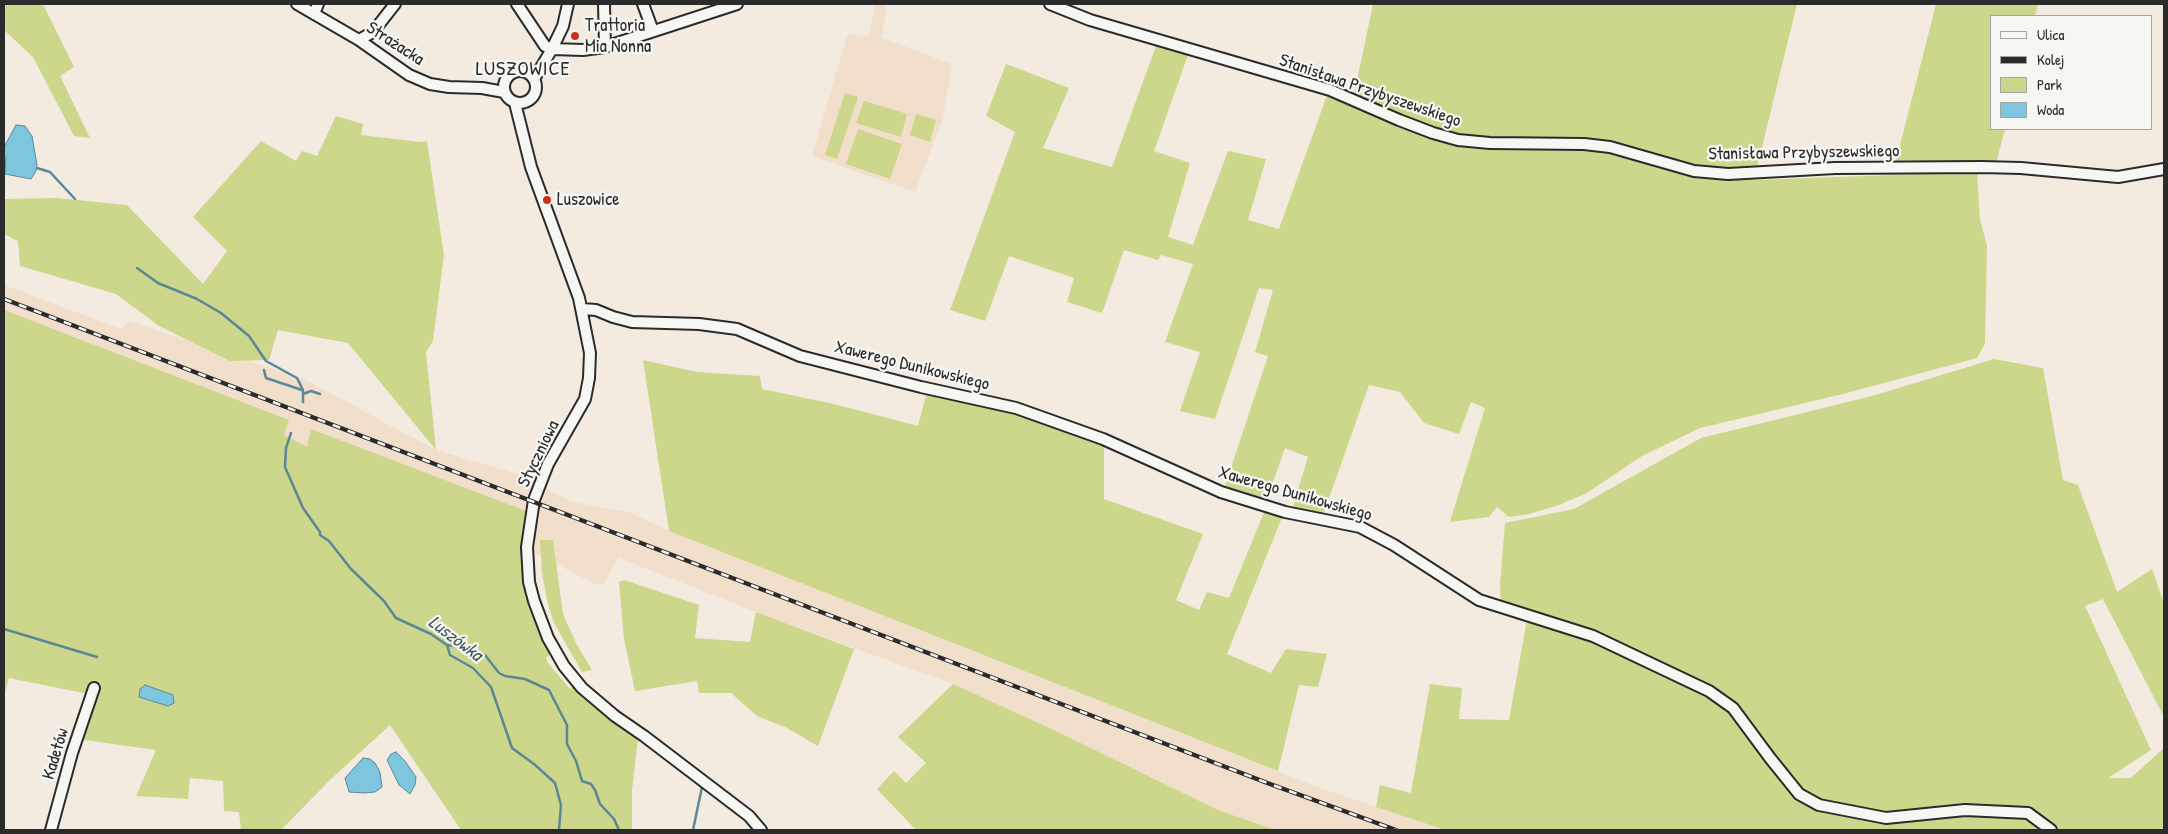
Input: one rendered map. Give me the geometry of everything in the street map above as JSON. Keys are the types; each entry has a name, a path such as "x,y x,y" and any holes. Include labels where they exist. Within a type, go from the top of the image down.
{"street":[{"name":"Strażacka","path":"297,4 360,40 410,75 430,84 449,87 482,88 504,92"},
{"path":"314,14 318,4"},
{"path":"360,40 374,32 395,4"},
{"path":"517,4 545,46 552,49 583,50 605,47 737,4"},
{"path":"534,80 524,72 516,71 509,75 504,81 506,97 520,103 535,93 534,80 563,26 568,4"},
{"path":"604,4 605,47"},
{"path":"643,4 653,31"},
{"name":"Stanisława Przybyszewskiego","path":"1050,4 1090,20 1330,90 1407,123 1458,140 1490,144 1584,144 1610,147 1694,171 1728,174 1835,168 1982,167 2021,168 2118,177 2164,169"},
{"path":"524,72 546,58"},
{"name":"Strażacka","path":"482,88 504,81"},
{"name":"Styczniowa","path":"520,103 521,125 531,167 582,309 590,353 589,378 582,404 548,464 534,500 527,546 529,582 534,601 548,638 564,666 582,688 615,716 749,816 761,830"},
{"name":"Xawerego Dunikowskiego","path":"582,309 596,310 632,322 694,324 737,329 800,356 921,387 1016,408 1103,439 1221,492 1285,512 1360,527 1394,545 1479,600 1592,636 1709,691 1734,708 1799,794 1819,805 1886,818 1965,810 2028,813 2051,830"},
{"name":"Kadetów","path":"51,830 72,753 94,688"}],"shaded area":[{"path":"875,4 887,4 882,38 952,64 943,118 915,192 812,156 847,36 852,34 869,37"},
{"path":"4,285 121,329 129,321 304,379 436,450 518,474 573,502 629,512 669,531 1320,788 1445,830 1275,830 1218,810 1054,730 953,684 756,612 619,558 603,585 597,585 506,538 4,328"}],"green space":[{"path":"4,4 39,4 44,6 74,67 60,76 90,138 74,136 33,57 4,30"},
{"path":"1373,4 1797,4 1754,180 1977,172 1980,219 1987,246 1985,344 1977,358 1843,394 1700,428 1642,456 1587,493 1559,505 1529,514 1509,517 1497,507 1489,517 1450,522 1485,408 1471,402 1459,434 1424,423 1400,392 1369,385 1323,515 1292,510 1308,457 1285,448 1266,502 1224,489 1268,356 1255,352 1273,290 1259,288 1215,419 1180,411 1200,352 1165,342 1193,264 1161,255 1158,260 1124,250 1102,313 1067,302 1074,278 1009,256 985,321 950,310 1015,132 986,116 1006,64 1069,88 1043,148 1112,167 1157,43 1189,52 1154,151 1190,163 1168,237 1193,245 1228,151 1266,159 1248,220 1279,229 1327,95 1352,104"},
{"path":"1936,4 2038,4 2035,15 1990,15 1990,130 2005,130 1996,163 1896,161"},
{"path":"845,93 858,97 837,159 825,155"},
{"path":"864,101 907,114 901,137 856,123"},
{"path":"916,114 936,120 930,142 910,135"},
{"path":"336,116 363,124 361,135 420,142 427,141 444,255 433,341 426,352 436,450 348,343 278,330 269,360 230,361 159,326 116,294 20,266 18,241 4,234 4,199 57,198 127,205 203,284 227,251 193,217 261,141 296,161 302,151 317,156"},
{"path":"858,129 902,144 890,179 846,164"},
{"path":"4,310 289,420 284,435 307,447 311,429 526,511 522,543 528,600 550,654 546,658 548,663 570,689 573,686 596,706 638,737 632,791 632,830 461,830 390,725 331,779 281,830 241,830 239,812 224,811 223,781 190,778 188,799 136,796 156,750 78,739 93,695 9,678 4,696"},
{"path":"1994,359 2043,368 2063,480 2078,485 2117,592 2152,569 2164,603 2164,717 2103,599 2085,606 2151,750 2108,778 2131,778 2164,748 2164,830 1445,830 1376,807 1380,785 1411,793 1430,684 1462,688 1459,719 1509,720 1528,614 1501,606 1500,584 1505,523 1574,509 1701,438 1872,396"},
{"path":"643,360 697,372 760,376 762,389 834,404 918,426 927,391 1012,410 1104,444 1104,499 1203,534 1176,600 1199,610 1207,592 1229,598 1265,510 1283,515 1227,654 1271,673 1286,649 1327,654 1318,687 1299,685 1278,771 669,531"},
{"path":"540,540 553,540 563,614 577,645 592,670 582,672 554,623 548,605 542,573"},
{"path":"624,580 699,605 695,638 750,642 756,612 854,649 818,746 787,728 757,716 731,693 699,693 697,681 635,691 624,639 619,582"},
{"path":"953,684 1054,730 1218,810 1275,830 916,830 877,789 894,771 906,783 926,763 898,737"}],"water":[{"path":"16,125 25,126 32,136 37,165 31,179 5,174 6,156 4,155 4,147"},
{"path":"145,685 173,695 174,703 168,706 139,697 140,689"},
{"path":"396,752 416,777 415,785 410,794 399,785 387,760 391,754"},
{"path":"363,758 370,759 375,763 380,772 382,787 375,792 349,792 345,778"}],"waterway":[{"path":"37,168 50,172 75,199"},
{"path":"137,268 158,283 197,299 221,313 249,336 266,361 297,378 303,390 303,402"},
{"path":"264,370 266,378 302,390"},
{"path":"303,394 311,391 320,394"},
{"name":"Luszówka","path":"291,433 286,448 285,467 303,508 320,532 320,535 329,541 351,569 384,601 396,618 431,634 447,645 450,655 473,668 491,687 512,748 555,783 561,805 559,830"},
{"path":"4,629 97,657"},
{"path":"447,645 476,650 485,655 499,673 505,676 525,679 549,690 567,725 567,744 576,761 582,781 591,784 600,804 614,819 619,830"},
{"path":"693,830 702,787"}],"railway":[{"path":"4,299 1270,784 1396,830"}],"place":[{"name":"Trattoria Mia Nonna","path":"575,36"},
{"name":"Luszowice","path":"547,200"}],"district":[{"name":"LUSZOWICE","path":"523,70"}]}
